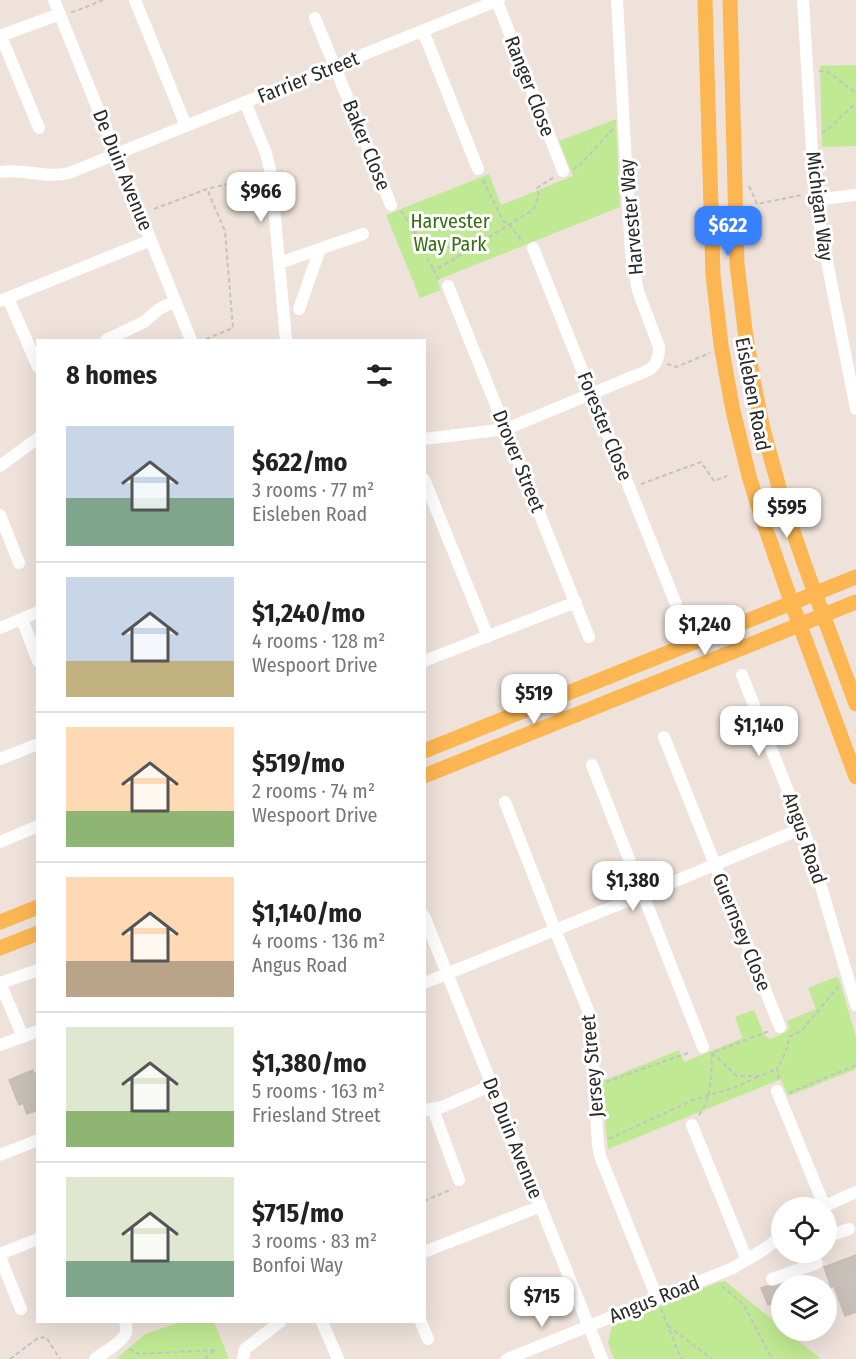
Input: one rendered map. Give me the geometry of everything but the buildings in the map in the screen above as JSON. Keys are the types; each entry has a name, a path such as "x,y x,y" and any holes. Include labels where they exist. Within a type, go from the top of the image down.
{"main road":[{"name":"Eisleben Road","path":"705,0 711,247 721,345 733,411 749,476 792,604 856,777"},
{"name":"Eisleben Road","path":"730,0 737,264 753,380 775,476 815,594 856,704"},
{"path":"426,750 856,577"},
{"path":"426,775 856,602"},
{"path":"0,922 36,908"},
{"path":"0,948 36,934"}],"street":[{"name":"De Duin Avenue","path":"54,0 64,13 116,153 191,339"},
{"path":"135,0 186,126"},
{"name":"Farrier Street","path":"0,172 62,175 498,0"},
{"name":"Ranger Close","path":"498,0 563,171"},
{"name":"Harvester Way","path":"617,0 633,264 638,291 659,347 657,361"},
{"name":"Michigan Way","path":"803,0 815,197 856,409"},
{"path":"39,128 1,36 64,13"},
{"name":"Baker Close","path":"315,18 391,205"},
{"path":"423,31 478,169"},
{"path":"245,102 266,153 271,174 286,339"},
{"path":"815,197 856,195"},
{"path":"279,263 363,234"},
{"path":"36,363 4,299 151,240"},
{"path":"299,309 320,249"},
{"name":"Forester Close","path":"533,249 679,605"},
{"name":"Drover Street","path":"448,286 576,602 588,637"},
{"path":"108,339 144,322 159,309 175,301"},
{"path":"426,439 506,429 649,370 657,361"},
{"path":"0,466 36,439"},
{"path":"426,484 488,637"},
{"path":"0,515 19,563"},
{"path":"426,661 576,602"},
{"path":"0,628 36,613"},
{"path":"22,619 36,656"},
{"name":"Angus Road","path":"742,675 803,828 856,1005"},
{"name":"Guernsey Close","path":"664,737 780,1027"},
{"path":"0,759 36,745"},
{"path":"592,765 642,895 708,1050"},
{"name":"Jersey Street","path":"505,802 588,1010 600,1156 657,1298"},
{"path":"0,842 36,827"},
{"path":"426,982 715,866 803,828"},
{"name":"De Duin Avenue","path":"426,921 602,1359"},
{"path":"23,1036 0,983 36,974"},
{"path":"0,1045 36,1032"},
{"path":"459,1180 429,1110 442,1107 492,1085"},
{"path":"778,1094 819,1197"},
{"path":"692,1125 747,1260"},
{"path":"0,1155 36,1141"},
{"path":"837,1201 856,1192"},
{"path":"426,1251 541,1206"},
{"path":"837,1233 849,1229"},
{"path":"21,1309 0,1255 36,1240"},
{"name":"Angus Road","path":"507,1359 531,1354 589,1326 719,1274 747,1260 771,1244"},
{"path":"783,1275 814,1263"},
{"path":"95,1359 117,1343 126,1332 125,1323"},
{"path":"243,1359 245,1349 279,1323"},
{"path":"322,1323 338,1359"},
{"path":"421,1323 428,1339"}],"path":[{"path":"64,13 76,11 103,0"},
{"path":"807,68 828,72 856,93"},
{"path":"811,138 827,130 856,103"},
{"path":"414,231 439,245 455,249 486,239 533,210 539,196 537,188 563,171 578,167 612,129 624,127"},
{"path":"478,169 503,221 510,225 523,243 533,249"},
{"path":"154,209 207,189 271,174"},
{"path":"735,181 747,181 757,204 815,197"},
{"path":"206,339 233,328 225,231 207,189"},
{"path":"391,205 397,204 440,281 448,286"},
{"path":"434,271 467,250 466,247"},
{"path":"657,361 676,367 710,353"},
{"path":"630,488 701,462 714,481 728,476"},
{"path":"679,605 691,628"},
{"path":"789,1037 802,1030 840,984 849,981"},
{"path":"594,1084 604,1083 780,1027 788,1030 789,1037 788,1047 777,1069 778,1094 856,1065"},
{"path":"708,1050 737,1076 760,1076"},
{"path":"692,1125 704,1109 709,1094 708,1050"},
{"path":"598,1144 709,1094 733,1088 777,1069"},
{"path":"426,1200 454,1188 459,1180"},
{"path":"719,1274 721,1285 744,1305 772,1359"},
{"path":"657,1298 681,1359"},
{"path":"668,1326 712,1359"},
{"path":"10,1359 38,1338 46,1337 60,1359"},
{"path":"117,1343 139,1354 215,1350 205,1359"}],"green space":[{"path":"856,65 856,146 822,147 820,66"},
{"name":"Harvester Way Park","path":"616,119 620,207 437,280 441,290 420,298 386,215 489,174 501,205 573,176 559,141"},
{"path":"836,977 839,979 856,1037 856,1069 788,1096 781,1079 608,1149 603,1081 679,1050 684,1062 743,1038 735,1017 754,1010 765,1036 771,1039 786,1032 789,1028 787,1021 816,1009 808,988"},
{"path":"725,1281 771,1319 771,1341 798,1341 821,1359 614,1359 608,1343 612,1325"},
{"path":"178,1323 214,1323 229,1359 116,1359 145,1334"}]}
